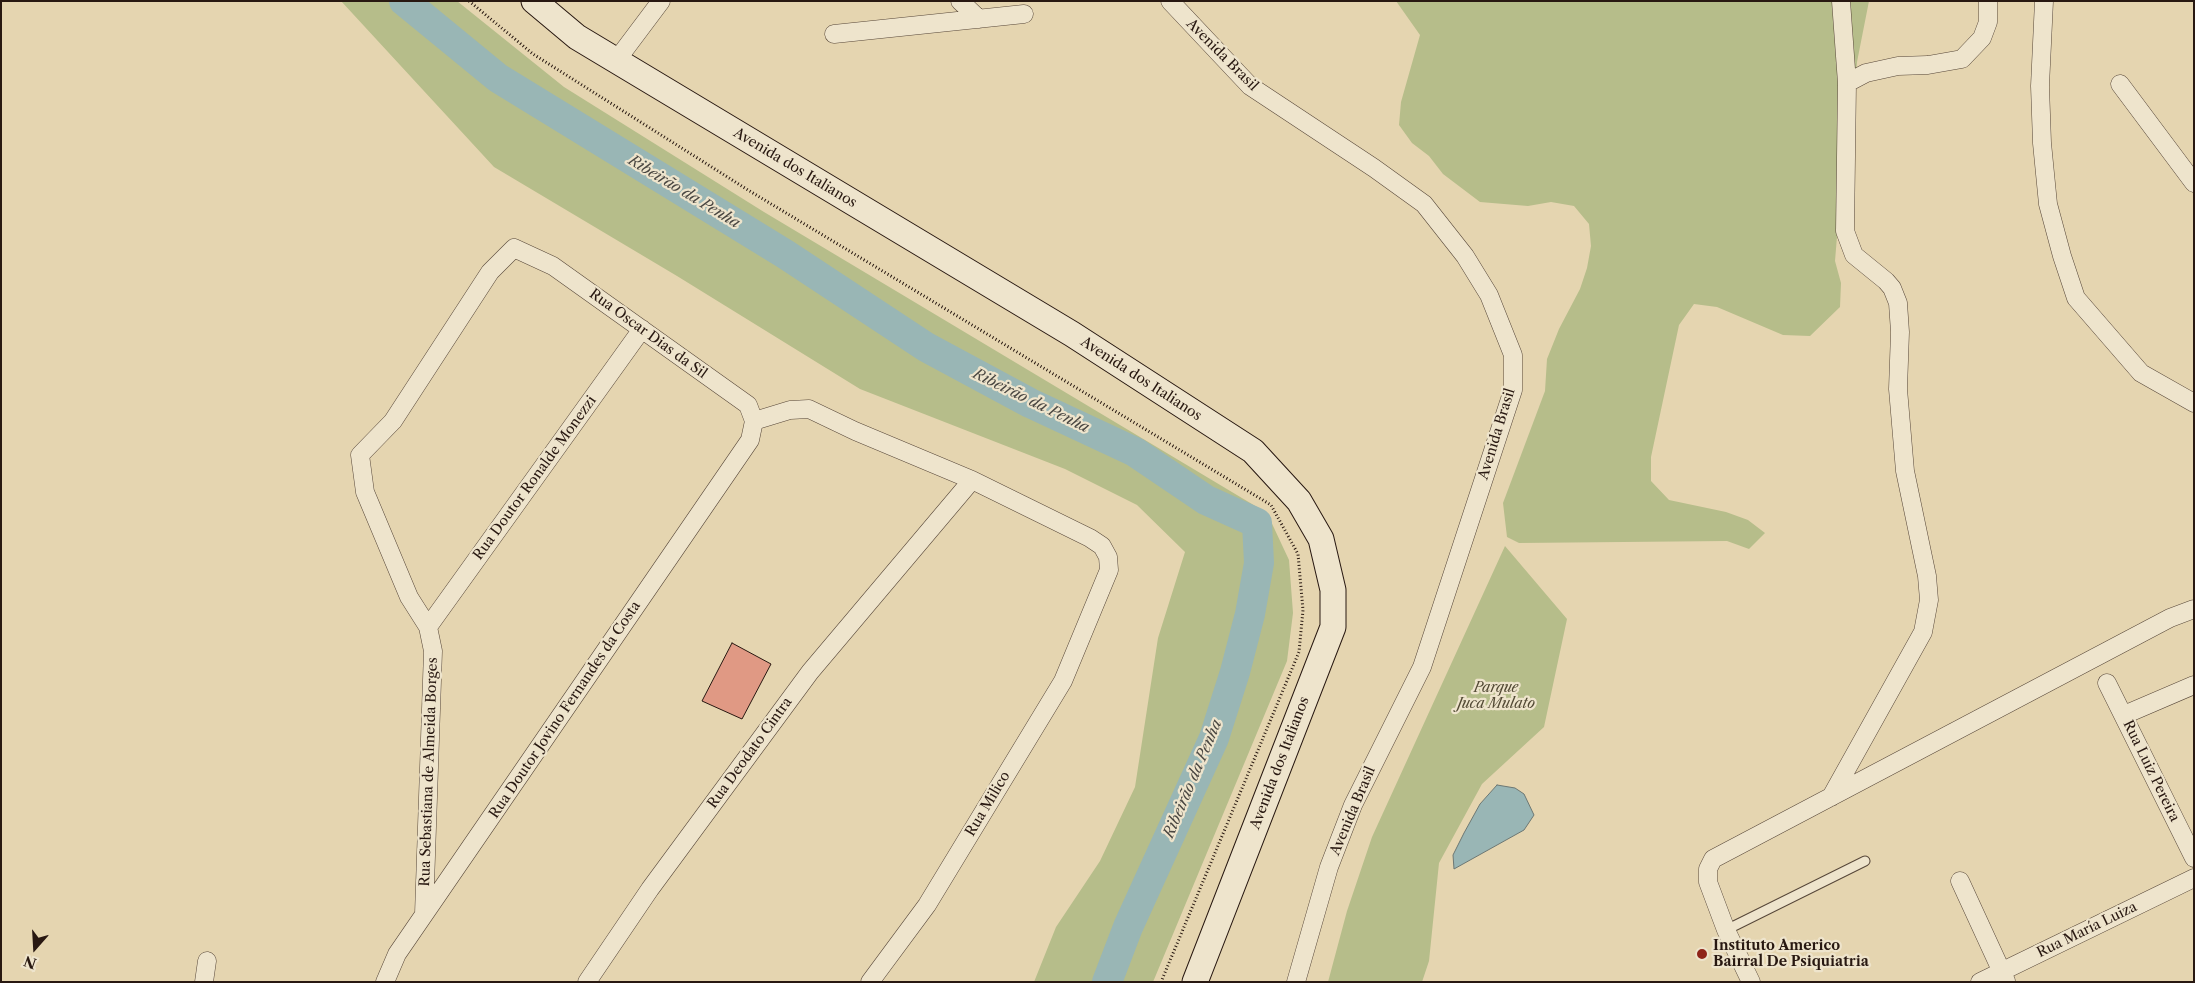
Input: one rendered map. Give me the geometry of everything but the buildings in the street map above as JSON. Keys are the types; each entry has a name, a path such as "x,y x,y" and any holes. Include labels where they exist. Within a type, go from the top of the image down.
{"main road":[{"name":"Avenida dos Italianos","path":"534,1 577,37 1088,344 1253,451 1299,501 1321,539 1333,590 1333,626 1195,982"}],"street":[{"path":"616,61 662,1"},
{"path":"960,1 979,19"},
{"name":"Avenida Brasil","path":"1170,1 1250,86 1374,168 1424,204 1465,256 1489,295 1513,355 1513,390 1422,667 1353,805 1329,867 1296,982"},
{"path":"1831,797 1923,632 1929,600 1927,576 1905,471 1898,389 1900,332 1898,303 1892,288 1886,281 1854,255 1845,231 1847,83 1841,1"},
{"path":"1847,83 1866,73 1962,59 1982,38 1988,22 1988,1"},
{"path":"2044,1 2040,86 2042,143 2048,204 2076,298 2141,373 2194,403"},
{"path":"834,34 1024,14"},
{"path":"2120,84 2194,183"},
{"name":"Rua Oscar Dias da Sil","path":"514,248 553,266 748,405 754,421"},
{"name":"Rua Sebastiana de Almeida Borges","path":"424,914 433,651 428,627 409,597 365,492 360,455 393,421 490,272 514,248"},
{"name":"Rua Doutor Ronalde Monezzi","path":"428,627 642,329"},
{"name":"Rua Milico","path":"754,421 790,410 809,409 972,480 1090,538 1102,546 1108,557 1109,570 1091,618 1063,681 927,905 870,982"},
{"name":"Rua Doutor Jovino Fernandes da Costa","path":"385,982 397,954 750,440 754,421"},
{"name":"Rua Deodato Cintra","path":"587,982 650,889 810,672 972,480"},
{"path":"1751,982 1726,930 1708,882 1708,869 1713,859 2170,618 2194,609"},
{"name":"Rua Luiz Pereira","path":"2107,683 2194,858"},
{"path":"2124,715 2194,685"},
{"name":"Rua María Luiza","path":"1980,982 2004,976 2194,878"},
{"path":"1960,881 2004,976"},
{"path":"204,982 207,961"}],"lane":[{"path":"1726,930 1865,861"}],"path":[{"path":"470,1 533,54 740,185 1271,505 1298,554 1303,610 1298,652 1161,982"}],"green space":[{"path":"341,1 457,1 564,87 764,212 1267,513 1289,560 1293,613 1287,661 1153,982 1034,982 1056,927 1100,861 1135,787 1158,638 1185,552 1137,505 1065,469 860,389 677,276 494,167"},
{"path":"1396,1 1869,1 1857,62 1849,167 1839,212 1835,261 1841,283 1840,307 1810,336 1783,335 1717,307 1694,304 1679,325 1651,457 1651,481 1669,500 1726,512 1748,520 1765,533 1749,549 1727,541 1519,543 1507,537 1503,503 1545,391 1547,359 1559,329 1580,289 1587,268 1591,246 1589,224 1574,206 1551,202 1528,206 1480,202 1443,174 1429,156 1412,143 1399,125 1401,102 1420,35"},
{"name":"Parque Juca Mulato","path":"1505,546 1567,619 1544,727 1482,784 1439,863 1429,961 1422,982 1328,982 1347,911 1372,837"}],"water":[{"path":"1497,785 1515,788 1524,794 1534,815 1524,830 1454,869 1453,855 1464,833 1480,804"}],"waterway":[{"name":"Ribeirão da Penha","path":"404,1 498,78 785,254 926,347 1030,403 1135,452 1206,500 1257,523 1259,563 1250,614 1235,672 1214,738 1128,927 1107,982"}],"place":[{"name":"Instituto Americo Bairral De Psiquiatria","path":"1702,954"}]}
